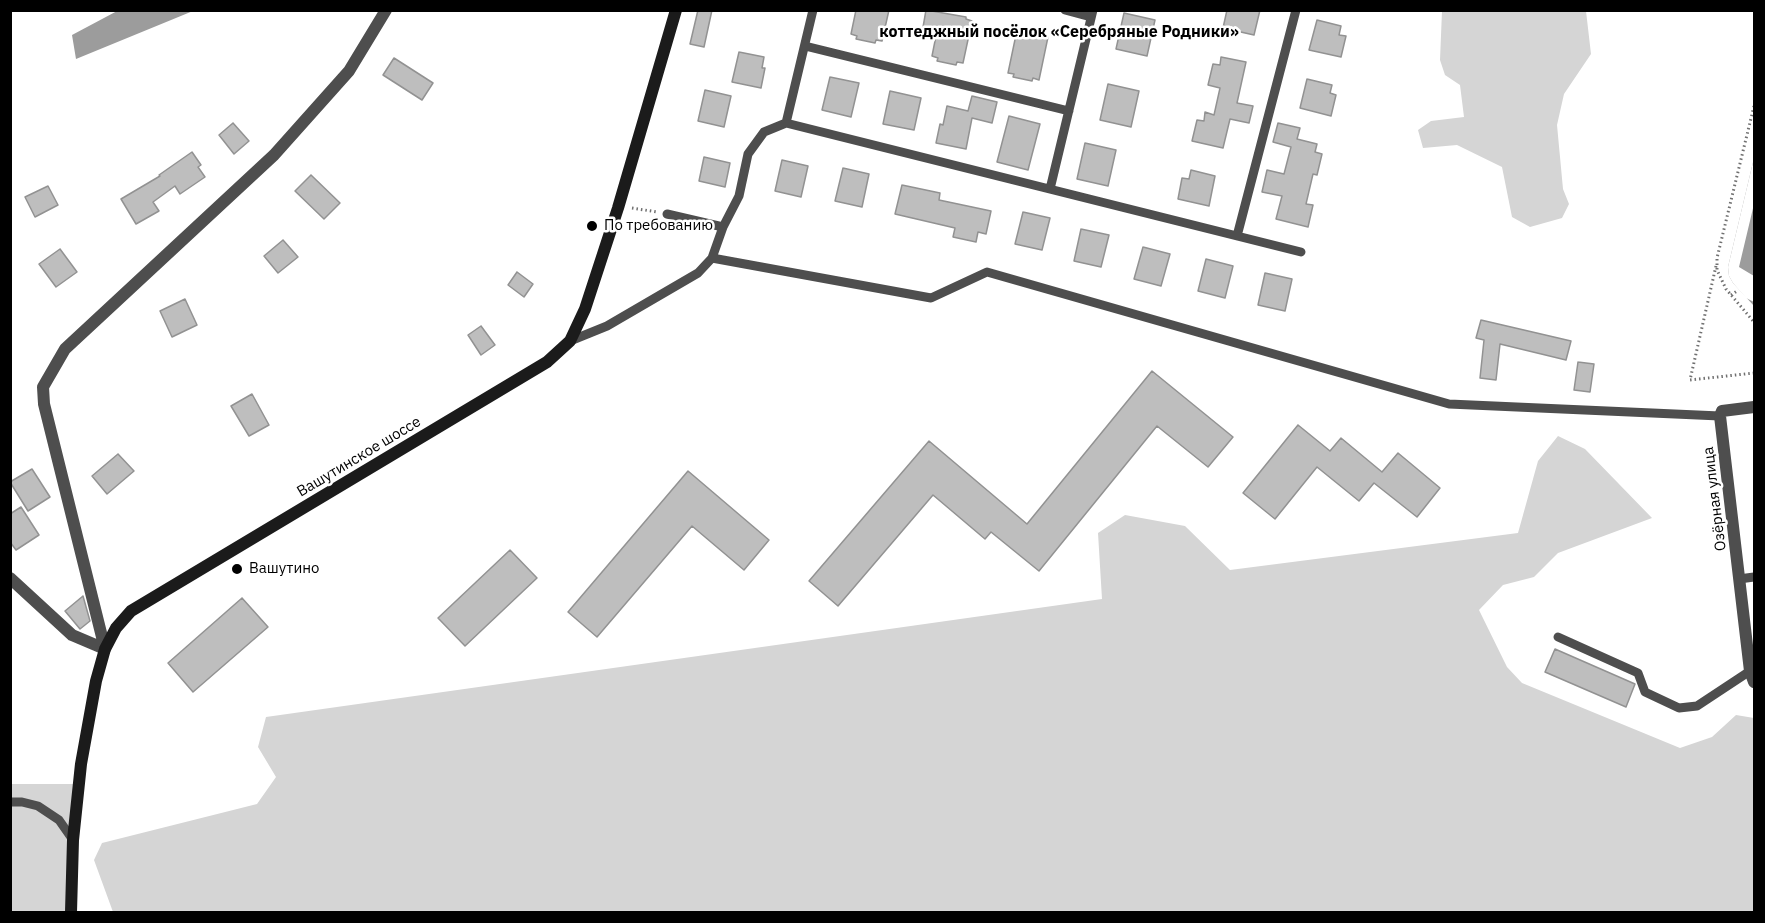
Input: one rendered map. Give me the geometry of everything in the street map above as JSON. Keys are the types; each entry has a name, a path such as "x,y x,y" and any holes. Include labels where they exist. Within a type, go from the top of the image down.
{"street":[{"path":"105,649 45,404 43,387 65,349 274,155 350,71 386,10"},
{"name":"Вашутинское шоссе","path":"71,912 73,840 81,764 96,681 105,649 116,628 131,611 547,362 570,341 585,309 618,208 676,10"},
{"path":"1720,416 1722,411 1755,407"},
{"name":"Озёрная улица","path":"1720,416 1752,676"},
{"path":"10,578 72,635 105,649"}],"lane":[{"path":"786,123 813,10"},
{"path":"1050,189 1092,14 1065,10"},
{"path":"1237,236 1296,10"},
{"path":"805,46 1069,111"},
{"path":"570,341 607,326 699,273 712,258 723,227 739,196 748,154 764,132 786,123 1301,252"},
{"path":"667,214 723,227"},
{"path":"712,258 931,298 987,272 1449,404 1720,416"},
{"path":"1739,579 1755,577"},
{"path":"1558,637 1638,673 1645,692 1679,708 1697,706 1752,676"},
{"path":"10,802 38,806 59,820 73,840"}],"path":[{"path":"1755,106 1690,380 1755,373"},
{"path":"618,208 637,208 667,214"},
{"path":"1718,258 1721,280 1755,322"},
{"path":"1731,295 1737,291"}],"shaded area":[{"path":"119,10 193,11 76,59 72,35"},
{"path":"1442,11 1586,11 1591,54 1564,94 1557,125 1563,189 1569,204 1562,218 1530,227 1512,217 1502,167 1457,145 1423,148 1418,130 1431,121 1464,117 1460,85 1445,75 1440,60"},
{"path":"1754,158 1754,306 1733,283 1728,267"},
{"path":"1558,436 1585,449 1652,518 1558,553 1534,577 1503,585 1479,610 1507,667 1522,683 1680,748 1712,737 1736,715 1754,718 1754,912 113,912 94,860 102,843 257,804 276,777 258,747 266,717 1102,599 1098,533 1125,515 1185,526 1230,570 1518,533 1538,461"},
{"path":"10,784 73,784 67,912 11,912"}],"pier":[{"path":"1754,158 1754,204 1739,267 1754,276 1754,302 1746,298 1733,283 1728,267"}],"building":[{"path":"698,10 712,10 704,47 690,44"},
{"path":"856,10 889,10 882,41 876,40 875,43 856,39 857,36 851,34"},
{"path":"926,10 966,17 972,21 963,63 957,62 956,65 937,61 938,58 932,56 936,36 922,33"},
{"path":"1227,10 1260,10 1254,35 1223,28"},
{"path":"1124,13 1155,20 1147,56 1116,49"},
{"path":"1317,20 1341,26 1339,35 1346,36 1341,57 1309,50"},
{"path":"1022,28 1042,33 1042,36 1048,37 1039,80 1013,77 1014,74 1008,73 1017,30 1021,31"},
{"path":"739,52 764,57 762,68 765,68 761,88 732,82"},
{"path":"1221,57 1246,62 1237,103 1253,106 1249,123 1230,119 1223,148 1192,141 1197,120 1204,121 1205,112 1214,115 1220,88 1208,85 1213,64 1220,65"},
{"path":"394,58 433,83 422,100 383,75"},
{"path":"830,77 859,83 851,117 822,110"},
{"path":"1307,79 1332,85 1330,93 1336,95 1331,116 1300,108"},
{"path":"1108,84 1139,91 1131,127 1100,120"},
{"path":"705,90 731,96 724,127 698,121"},
{"path":"890,91 921,98 914,130 883,124"},
{"path":"972,96 997,102 992,123 972,118 966,149 936,143 947,106 968,111"},
{"path":"1009,116 1040,124 1028,170 997,162"},
{"path":"233,123 249,141 234,154 219,135"},
{"path":"1278,123 1300,128 1297,139 1317,144 1315,152 1322,154 1317,175 1313,174 1306,204 1313,205 1308,227 1276,219 1282,196 1262,192 1267,170 1284,174 1291,147 1273,142"},
{"path":"1085,143 1116,150 1108,186 1077,179"},
{"path":"192,152 201,165 198,167 205,177 180,194 175,186 153,202 159,211 136,224 121,199 160,176"},
{"path":"704,157 730,163 725,187 699,181"},
{"path":"782,160 808,166 801,197 775,191"},
{"path":"843,168 869,174 862,207 835,201"},
{"path":"1191,170 1215,176 1209,206 1178,199 1182,178 1189,179"},
{"path":"311,175 340,203 324,219 295,191"},
{"path":"902,185 940,193 939,200 991,211 986,234 978,232 976,242 953,237 955,228 895,214"},
{"path":"48,186 58,205 35,217 25,197"},
{"path":"1023,212 1050,218 1042,250 1015,244"},
{"path":"1081,229 1109,235 1101,267 1074,261"},
{"path":"283,240 298,257 278,273 264,256"},
{"path":"1143,247 1170,254 1161,286 1134,279"},
{"path":"60,249 77,272 56,287 39,264"},
{"path":"1206,259 1233,266 1225,298 1198,291"},
{"path":"517,272 533,284 524,297 508,285"},
{"path":"1265,273 1292,279 1285,311 1258,305"},
{"path":"185,299 197,325 172,337 160,311"},
{"path":"1481,320 1571,341 1566,360 1500,344 1496,380 1480,378 1484,340 1476,338"},
{"path":"481,326 495,345 481,355 468,335"},
{"path":"1578,362 1594,364 1590,392 1574,390"},
{"path":"1152,371 1233,437 1208,467 1157,426 1039,571 991,532 985,539 933,495 838,606 809,581 929,441 1027,524"},
{"path":"252,394 269,425 249,436 231,406"},
{"path":"1298,425 1330,451 1341,438 1382,472 1398,453 1440,488 1417,517 1374,483 1359,501 1317,467 1275,519 1243,493"},
{"path":"118,454 134,471 107,494 92,476"},
{"path":"32,469 50,497 28,511 10,482"},
{"path":"688,471 769,540 744,570 692,526 597,637 568,612"},
{"path":"21,507 39,535 16,550 10,542 10,514"},
{"path":"510,550 537,578 465,646 438,618"},
{"path":"83,596 90,621 80,629 65,611"},
{"path":"242,598 268,627 193,692 168,663"},
{"path":"1555,649 1635,684 1626,707 1545,672"}],"place":[{"name":"По требованию","path":"592,226"},
{"name":"Вашутино","path":"237,569"}],"district":[{"name":"коттеджный посёлок «Серебряные Родники»","path":"1059,32"}]}
